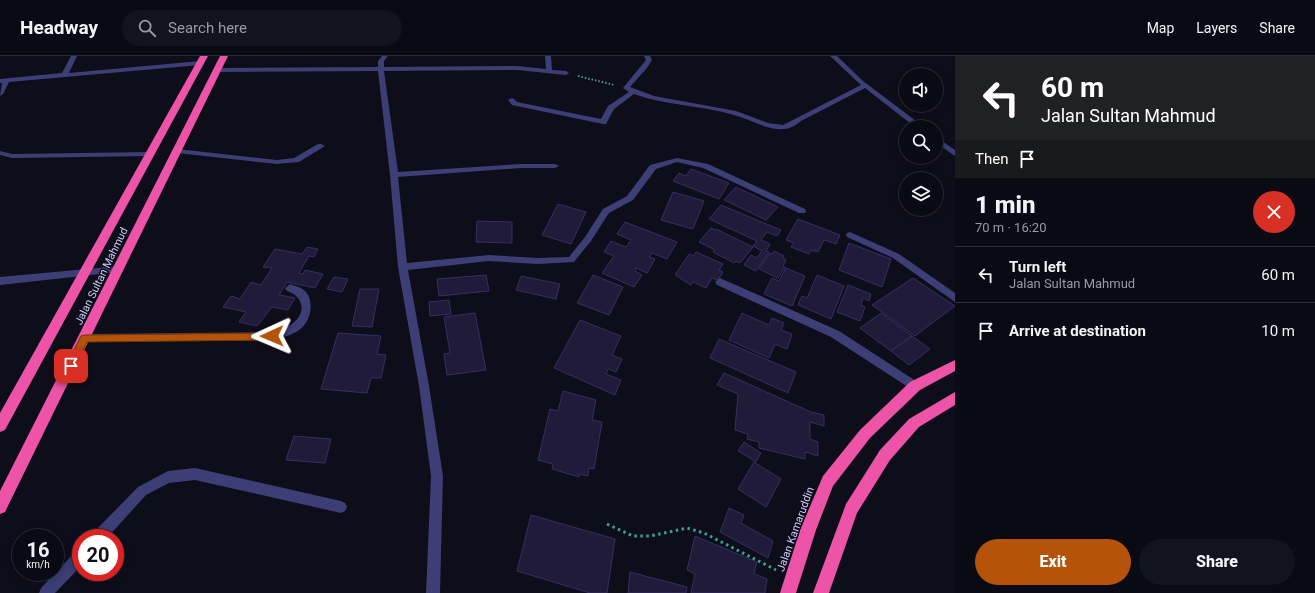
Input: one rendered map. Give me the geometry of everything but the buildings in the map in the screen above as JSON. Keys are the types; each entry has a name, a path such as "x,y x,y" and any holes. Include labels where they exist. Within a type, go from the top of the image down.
{"highway":[{"name":"Jalan Sultan Mahmud","path":"0,507 224,56"},
{"name":"Jalan Sultan Mahmud","path":"0,426 202,59"},
{"name":"Jalan Kamaruddin","path":"788,593 808,530 828,481 865,434 915,386 955,365"},
{"path":"821,593 851,509 885,455 914,423 955,398"}],"street":[{"path":"65,75 74,56"},
{"path":"385,56 381,61 381,70 394,175 403,267 424,386 437,476 433,593"},
{"path":"548,56 549,71"},
{"path":"647,56 649,60 646,67 626,88 657,99 705,106 783,128 866,85"},
{"path":"833,56 866,85 911,120"},
{"path":"0,94 3,81 202,59"},
{"path":"217,70 517,68 566,73"},
{"path":"512,100 514,104 603,122 611,108 634,91"},
{"path":"943,145 955,154"},
{"path":"177,150 277,162 296,160 321,146"},
{"path":"0,153 12,156 150,154"},
{"path":"403,267 489,258 538,261 571,260 588,239 606,211 630,198 653,167 677,160 705,166 802,211"},
{"path":"394,175 521,166 555,166"},
{"path":"850,235 896,256 955,298"},
{"path":"0,281 119,269"},
{"path":"720,282 835,334 915,386"},
{"path":"85,338 272,336 295,327 303,318 305,311 305,299 300,292 290,288"},
{"path":"106,529 142,491 168,477 195,474 341,507"},
{"path":"46,593 72,566"}],"path":[{"path":"566,73 626,88"},
{"path":"607,524 633,536 650,536 687,528 704,533 792,578"}],"route":[{"path":"71,366 85,338 272,336"}]}
